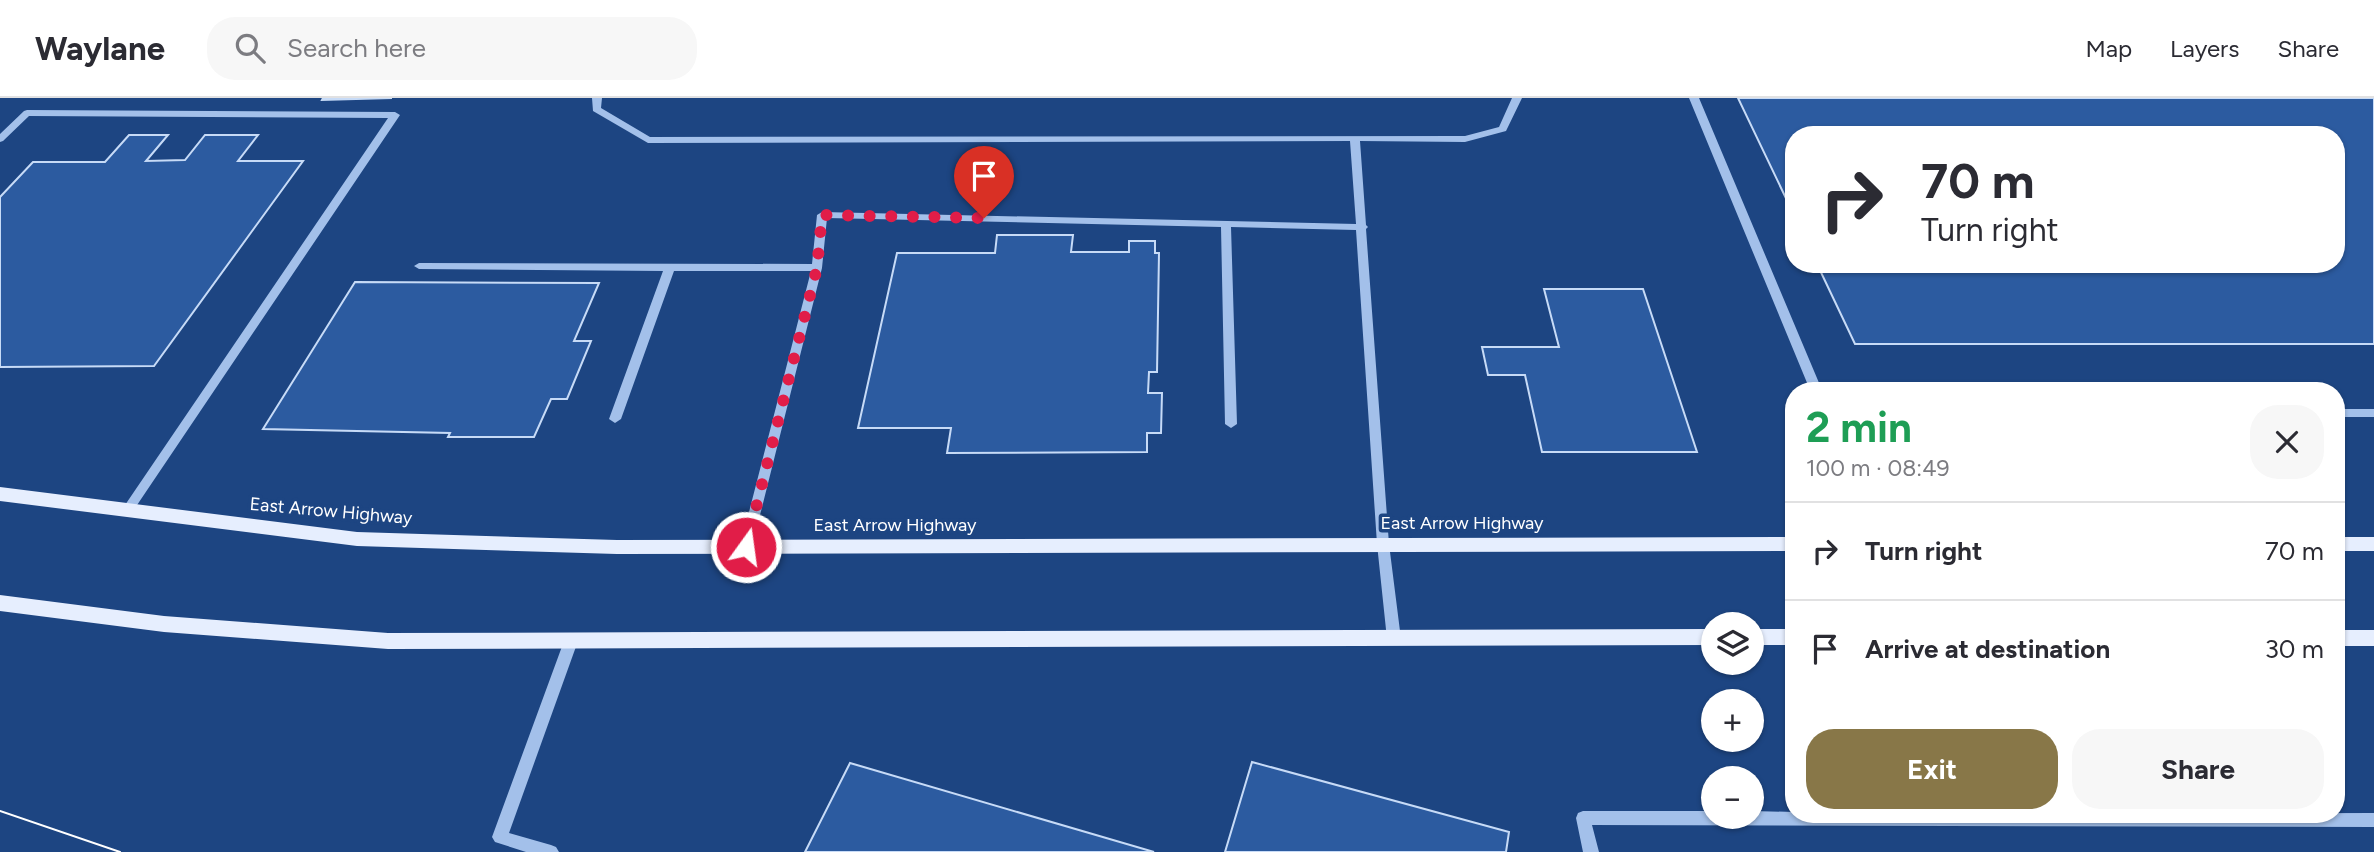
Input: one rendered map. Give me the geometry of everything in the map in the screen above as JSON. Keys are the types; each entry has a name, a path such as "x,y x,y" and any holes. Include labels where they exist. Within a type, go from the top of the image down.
{"main road":[{"name":"East Arrow Highway","path":"0,494 357,539 617,547 1785,544"},
{"path":"2345,544 2374,544"},
{"path":"0,603 164,625 375,640 1701,637"},
{"path":"1764,637 1785,637"},
{"path":"2345,638 2374,638"}],"street":[{"path":"597,98 596,109 648,140 1465,139 1503,129 1517,98"},
{"path":"1694,98 1813,382"},
{"path":"0,139 27,113 395,115 127,510"},
{"path":"1355,138 1383,544 1394,639"},
{"path":"746,547 817,268 822,215 1363,227"},
{"path":"1226,224 1231,424"},
{"path":"419,266 817,268"},
{"path":"615,419 670,267"},
{"path":"2345,413 2374,413"},
{"path":"551,852 500,837 571,641"},
{"path":"1591,852 1583,818 1785,819"},
{"path":"2345,820 2374,820"}],"building":[{"path":"323,98 392,98 322,100"},
{"path":"1738,98 2374,98 2374,344 1855,344 1821,273 2345,273 2345,126 1785,126 1785,196"},
{"path":"129,135 168,135 146,161 185,160 205,135 258,135 238,161 303,161 154,366 0,367 0,197 33,162 105,162"},
{"path":"997,235 1073,235 1071,252 1129,252 1129,241 1155,241 1155,253 1159,253 1157,372 1149,372 1148,393 1162,393 1161,433 1147,433 1147,452 947,453 951,428 858,428 897,253 995,253"},
{"path":"355,282 599,283 574,341 591,341 567,399 551,399 534,437 448,437 450,433 263,429"},
{"path":"1544,289 1643,289 1697,452 1542,452 1525,375 1488,375 1482,347 1559,347"},
{"path":"1252,762 1509,832 1506,852 1225,852"},
{"path":"850,763 1154,852 805,852"}],"tram line":[{"path":"0,811 120,852"}],"route":[{"path":"746,547 817,268 822,215 984,218"}]}
